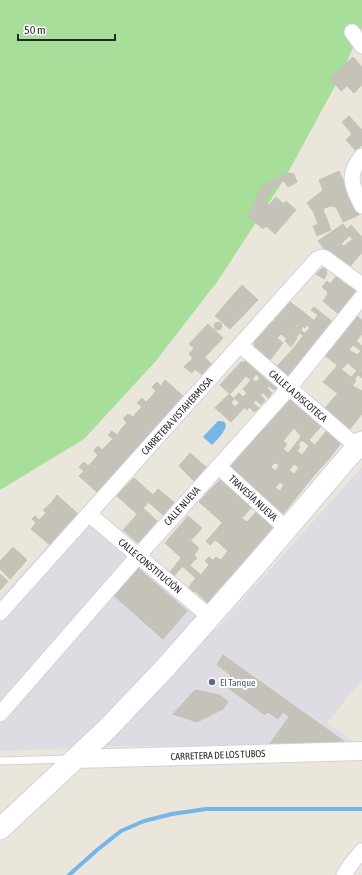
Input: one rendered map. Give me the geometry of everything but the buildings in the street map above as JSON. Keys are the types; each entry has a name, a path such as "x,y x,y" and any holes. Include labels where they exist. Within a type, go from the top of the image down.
{"main road":[{"path":"0,829 107,728 166,667 360,447"}],"street":[{"path":"352,32 362,46"},
{"path":"362,156 356,163 352,183 362,206"},
{"name":"CARRETERA VISTAHERMOSA","path":"0,613 319,257 325,258 362,285"},
{"name":"CALLE NUEVA","path":"0,714 138,556 289,388 362,297"},
{"name":"CALLE LA DISCOTECA","path":"240,345 360,447"},
{"name":"TRAVESÍA NUEVA","path":"218,466 287,529"},
{"name":"CALLE CONSTITUCIÓN","path":"89,514 210,618"},
{"name":"CARRETERA DE LOS TUBOS","path":"75,759 362,751"},
{"path":"344,875 362,851"}],"lane":[{"path":"0,761 75,759"}],"shaded area":[{"path":"362,467 362,680 327,723 359,745 268,747 122,746 0,751 0,599 76,513 138,569 216,630"}],"green space":[{"path":"0,0 362,0 362,27 341,75 285,178 217,282 155,362 84,439 0,490"}],"water":[{"path":"218,421 226,424 226,427 212,445 203,437"}],"waterway":[{"path":"69,875 121,831 144,821 172,814 206,809 362,809"}],"place":[{"name":"El Tanque","path":"212,682"}]}
